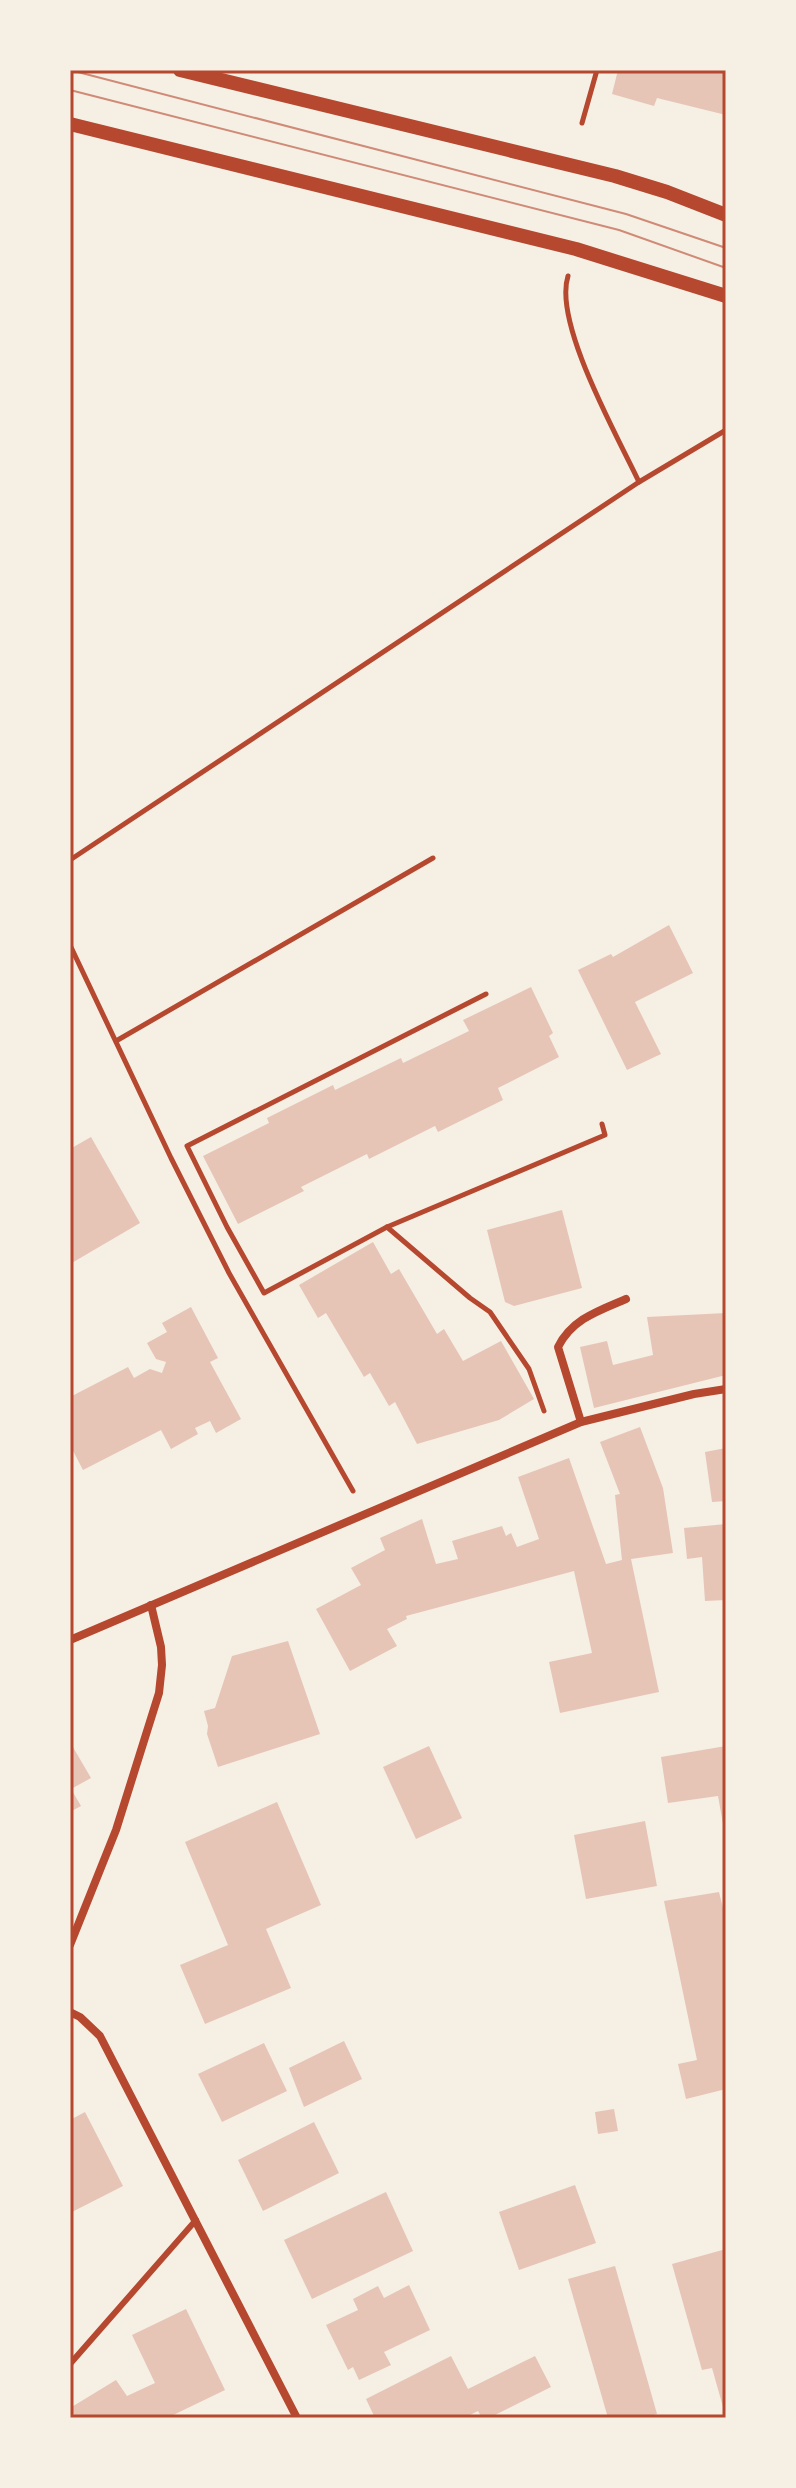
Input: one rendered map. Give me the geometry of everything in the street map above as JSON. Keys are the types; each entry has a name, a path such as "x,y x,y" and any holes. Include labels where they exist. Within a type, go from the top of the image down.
{"street":[{"path":"180,70 615,176 726,215"},
{"path":"70,124 576,249 726,296"},
{"path":"581,1422 558,1347 566,1332 578,1321 626,1299"},
{"path":"70,1640 552,1433 581,1422 726,1389"},
{"path":"70,1945 116,1830 159,1693 161,1647 151,1605"},
{"path":"70,2012 100,2036 295,2414"}],"lane":[{"path":"70,2364 196,2220"},
{"path":"285,2418 295,2414"}],"path":[{"path":"582,123 597,70"},
{"path":"576,249 565,284 569,320 583,363 639,482"},
{"path":"70,860 639,482 726,430"},
{"path":"116,1041 433,858"},
{"path":"70,945 229,1273 365,1513"},
{"path":"486,994 187,1146 264,1293 387,1227 605,1135 602,1124"},
{"path":"387,1227 490,1312 529,1369 552,1433"}],"building":[{"path":"618,70 726,70 726,115 657,98 654,106 612,94"},
{"path":"669,925 693,973 635,1002 661,1054 627,1070 578,970 611,954 613,957"},
{"path":"531,987 553,1033 549,1036 559,1057 498,1088 503,1100 438,1132 435,1126 369,1159 367,1154 301,1187 304,1191 238,1224 203,1156 269,1123 267,1118 333,1085 335,1090 401,1058 403,1063 469,1031 463,1020"},
{"path":"91,1137 140,1223 70,1264 70,1149"},
{"path":"562,1210 582,1288 514,1306 505,1302 487,1230"},
{"path":"373,1242 391,1274 399,1269 437,1334 444,1329 463,1361 501,1341 534,1399 499,1420 417,1444 395,1402 389,1406 370,1373 364,1377 326,1313 318,1318 299,1285"},
{"path":"191,1307 218,1358 210,1362 241,1419 216,1433 210,1421 195,1428 198,1434 171,1449 161,1430 83,1470 70,1445 70,1397 128,1367 134,1378 150,1369 162,1373 166,1362 156,1359 147,1343 167,1332 162,1323"},
{"path":"726,1313 726,1375 594,1408 580,1347 607,1341 613,1365 653,1355 647,1317"},
{"path":"640,1427 663,1488 673,1553 631,1559 659,1692 560,1713 549,1662 592,1653 574,1571 406,1616 407,1619 387,1629 397,1646 350,1671 316,1609 361,1585 351,1568 385,1550 380,1538 422,1519 436,1564 458,1559 452,1541 502,1526 506,1536 511,1533 517,1547 539,1539 518,1477 569,1458 606,1564 622,1560 615,1495 620,1494 600,1442"},
{"path":"726,1448 726,1501 712,1502 705,1452"},
{"path":"726,1524 726,1600 705,1601 702,1557 687,1559 684,1528"},
{"path":"288,1641 320,1734 218,1767 207,1734 204,1711 215,1708 232,1656"},
{"path":"70,1742 91,1778 71,1789 81,1806 70,1812"},
{"path":"429,1746 462,1818 416,1839 383,1767"},
{"path":"726,1746 726,1823 723,1824 718,1796 668,1803 661,1757"},
{"path":"277,1802 321,1905 266,1929 291,1988 205,2024 180,1965 228,1945 185,1842"},
{"path":"645,1821 657,1886 586,1899 574,1835"},
{"path":"719,1892 726,1920 726,2089 686,2099 678,2064 697,2060 664,1901"},
{"path":"344,2041 362,2079 304,2107 289,2068"},
{"path":"264,2043 287,2091 222,2122 198,2074"},
{"path":"614,2109 618,2131 598,2134 595,2112"},
{"path":"85,2112 123,2186 70,2213 70,2120"},
{"path":"314,2122 339,2173 263,2211 238,2160"},
{"path":"575,2185 596,2243 519,2270 499,2212"},
{"path":"386,2192 413,2251 312,2299 284,2240"},
{"path":"726,2249 725,2414 712,2368 702,2370 672,2264"},
{"path":"615,2266 657,2414 644,2418 608,2418 568,2279"},
{"path":"409,2285 430,2330 384,2352 391,2365 359,2380 353,2367 348,2370 326,2325 358,2310 353,2299 378,2286 384,2298"},
{"path":"186,2309 225,2390 167,2418 76,2418 70,2408 116,2380 127,2396 155,2383 132,2335"},
{"path":"451,2356 468,2389 535,2356 551,2387 489,2418 482,2418 478,2411 464,2418 375,2418 366,2399"}],"tram line":[{"path":"70,70 626,214 726,248"},
{"path":"70,90 619,230 726,268"}]}
